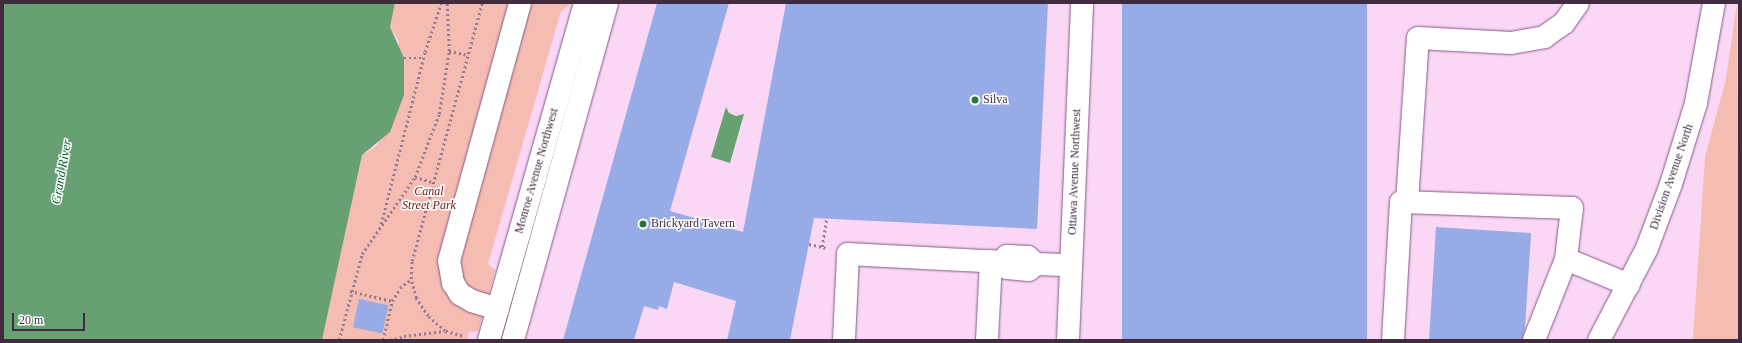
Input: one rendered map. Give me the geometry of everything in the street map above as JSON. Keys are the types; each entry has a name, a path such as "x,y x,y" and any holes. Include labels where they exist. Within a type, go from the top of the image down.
{"main road":[{"path":"498,309 472,301 460,294 452,283 449,261 520,3"},
{"name":"Monroe Avenue Northwest","path":"489,340 585,3"},
{"name":"Monroe Avenue Northwest","path":"513,340 607,3"},
{"name":"Ottawa Avenue Northwest","path":"1068,340 1082,3"},
{"path":"1407,202 1418,38 1511,43 1544,37 1564,23 1578,3"},
{"name":"Division Avenue North","path":"1599,340 1629,285 1660,215 1686,141 1704,70 1714,3"},
{"path":"1393,340 1401,202 1572,208 1566,259 1534,340"},
{"path":"844,340 848,254 996,262 1007,256 1028,257 1036,264 1071,265"},
{"path":"1566,259 1629,285"},
{"path":"987,340 996,262"}],"path":[{"path":"380,226 423,58 441,3"},
{"path":"339,340 350,291 362,254 415,177 439,114 449,51 447,3"},
{"path":"445,331 428,316 416,298 411,279 415,242 482,3"},
{"path":"449,51 468,55"},
{"path":"404,58 423,58"},
{"path":"415,177 432,182"},
{"path":"822,247 827,217"},
{"path":"383,340 392,301 400,288 411,279"},
{"path":"350,291 392,301"},
{"path":"390,340 404,336 445,331 462,336"}],"green space":[{"name":"Canal Street Park","path":"395,3 572,3 561,11 488,264 495,270 478,331 469,332 467,340 322,340 362,155 378,145 399,42 390,27"},
{"path":"1737,3 1739,340 1693,340 1705,157 1726,79"}],"water":[{"name":"Grand River","path":"3,3 395,3 390,27 404,58 404,95 390,132 362,155 322,340 3,340"},
{"path":"726,107 729,113 736,116 744,114 730,163 711,157"}],"building":[{"path":"657,3 729,3 670,211 743,232 786,3 1048,3 1037,229 814,218 790,340 727,340 736,301 674,282 667,309 659,306 658,310 644,306 634,340 563,340"},
{"path":"1122,3 1367,3 1367,340 1122,340"},
{"path":"1436,227 1531,233 1525,328 1522,340 1429,340"},
{"path":"359,299 388,305 382,334 353,327"}],"place":[{"name":"Silva","path":"975,100"},
{"name":"Brickyard Tavern","path":"643,224"}]}
